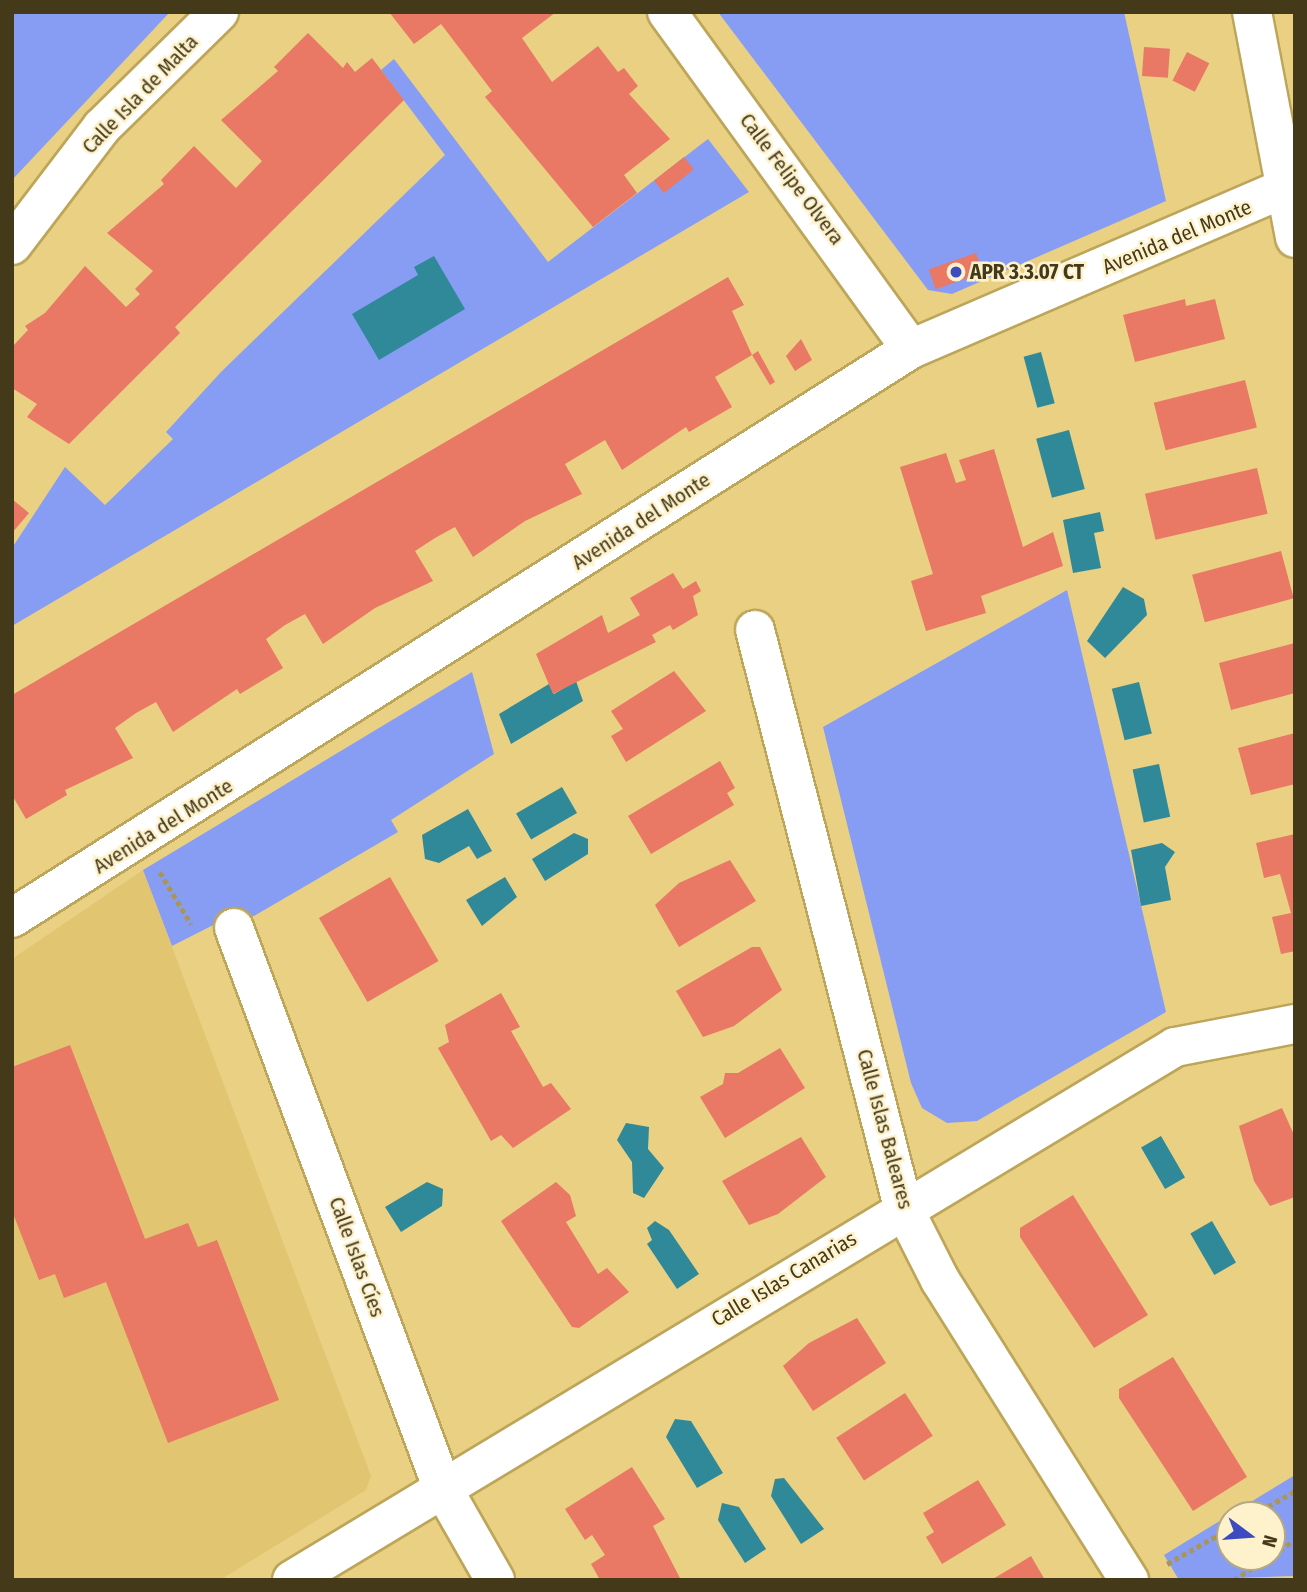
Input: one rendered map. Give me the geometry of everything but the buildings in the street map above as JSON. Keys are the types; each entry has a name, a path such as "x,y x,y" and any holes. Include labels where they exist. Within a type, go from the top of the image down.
{"street":[{"name":"Calle Isla de Malta","path":"12,245 102,127 219,12"},
{"name":"Calle Felipe Olvera","path":"667,12 911,349"},
{"path":"1252,12 1291,186 1295,238"},
{"name":"Avenida del Monte","path":"12,918 141,841 911,349 1291,186"},
{"name":"Calle Islas Baleares","path":"755,630 903,1207 940,1280 1146,1573"},
{"name":"Calle Islas Cíes","path":"216,932 442,1487 495,1580"},
{"name":"Calle Islas Canarias","path":"292,1580 903,1207 1175,1047 1295,1024"}],"path":[{"path":"141,841 216,932"},
{"path":"1277,1501 1295,1491"},
{"path":"1146,1573 1216,1536"}],"shaded area":[{"path":"12,12 170,12 12,180"},
{"path":"718,12 1124,12 1166,201 952,294 928,290"},
{"path":"394,59 548,262 708,139 749,192 12,626 12,548 65,467 105,505 173,439 166,432 221,372 445,155 381,70"},
{"path":"434,256 465,309 379,360 352,314 418,275 414,267"},
{"path":"1041,352 1055,403 1037,408 1024,357"},
{"path":"1069,430 1085,489 1052,498 1036,439"},
{"path":"1100,512 1104,531 1094,533 1101,568 1073,573 1063,520"},
{"path":"1123,587 1144,599 1147,615 1105,658 1087,641"},
{"path":"1067,590 1166,1012 977,1121 947,1123 922,1108 911,1083 823,727"},
{"path":"472,672 494,754 391,820 398,832 254,916 233,915 172,946 143,870"},
{"path":"576,681 583,701 511,744 499,714 549,684 554,694"},
{"path":"1139,682 1152,733 1125,740 1112,689"},
{"path":"1159,764 1170,817 1144,822 1133,770"},
{"path":"562,787 577,813 531,839 516,814"},
{"path":"468,809 492,851 477,859 469,846 439,863 425,859 422,835"},
{"path":"574,833 588,839 588,854 545,881 532,859"},
{"path":"1162,843 1175,852 1165,867 1171,900 1141,906 1131,850"},
{"path":"143,870 371,1476 366,1490 220,1580 12,1580 12,959"},
{"path":"505,877 517,897 482,926 466,900"},
{"path":"626,1123 649,1127 648,1149 664,1168 644,1198 633,1193 632,1162 617,1140"},
{"path":"1161,1136 1185,1178 1165,1189 1141,1148"},
{"path":"427,1182 443,1189 442,1206 401,1232 385,1207"},
{"path":"655,1221 669,1230 699,1274 677,1289 647,1244 652,1240 647,1228"},
{"path":"1212,1221 1236,1263 1214,1275 1190,1234"},
{"path":"675,1419 691,1421 723,1473 697,1488 666,1437"},
{"path":"1295,1475 1295,1576 1179,1580 1164,1555 1216,1523 1216,1571 1286,1571 1286,1501 1252,1501"},
{"path":"784,1478 824,1529 801,1544 771,1496 775,1479"},
{"path":"722,1503 739,1507 766,1549 745,1563 718,1520"}],"place":[{"name":"APR 3.3.07 CT","path":"956,272"}]}
